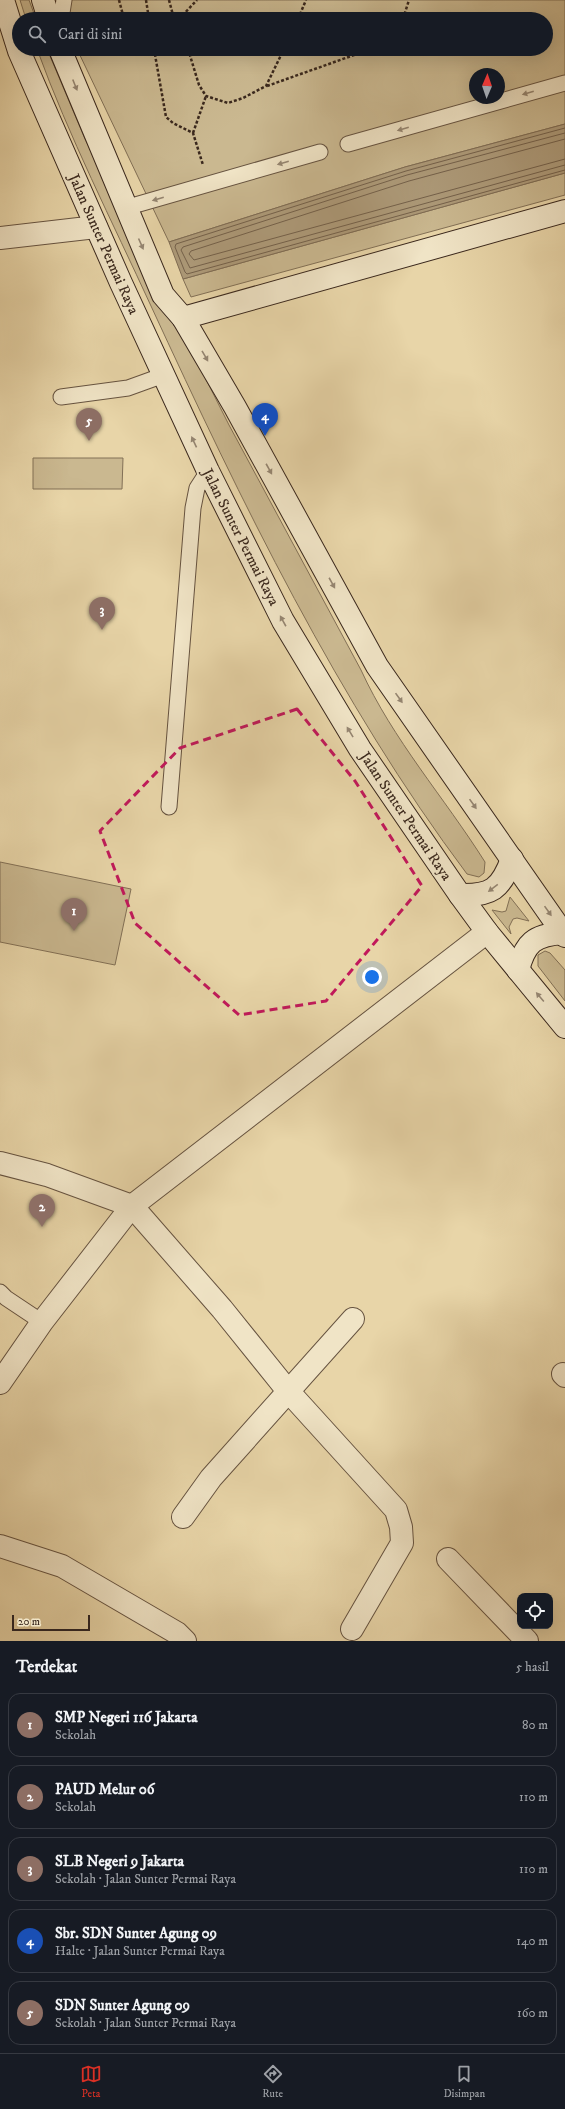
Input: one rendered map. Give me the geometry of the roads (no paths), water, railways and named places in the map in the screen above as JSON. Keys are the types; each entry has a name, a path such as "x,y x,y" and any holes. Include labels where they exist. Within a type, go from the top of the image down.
{"street":[{"name":"Jalan Sunter Permai Raya","path":"2,0 12,30"},
{"path":"43,0 47,12"},
{"name":"Jalan Sunter Permai Raya","path":"21,56 96,227 208,471 283,621 360,749 460,895 487,932 565,1027"},
{"path":"63,56 125,208 164,295 183,318 250,432 376,666 564,934"},
{"path":"183,318 565,211"},
{"path":"0,238 96,227"},
{"path":"460,895 478,896 493,890 506,876 512,860"},
{"path":"0,1383 42,1322 132,1206 487,932"},
{"path":"518,970 522,954 530,943 545,934 564,934"},
{"path":"0,1163 47,1175 132,1206 222,1309 288,1391 396,1510 401,1527 402,1543 352,1628"},
{"path":"183,1517 211,1478 353,1319"},
{"path":"0,1546 62,1566 177,1633 186,1641"},
{"path":"448,1559 527,1641"}],"lane":[{"path":"62,12 64,0"},
{"path":"348,144 565,82"},
{"path":"125,208 320,152"},
{"path":"61,397 128,388 164,375"},
{"path":"169,807 193,508 197,488 208,471"},
{"path":"0,1292 6,1298 42,1322"}],"water":[{"path":"565,124 565,173 183,279 169,242 405,167"}],"place":[{"name":"Sbr. SDN Sunter Agung 09","path":"265,436"},
{"name":"SDN Sunter Agung 09","path":"89,441"},
{"name":"SLB Negeri 9 Jakarta","path":"102,630"},
{"name":"SMP Negeri 116 Jakarta","path":"74,931"},
{"name":"PAUD Melur 06","path":"42,1227"}]}
